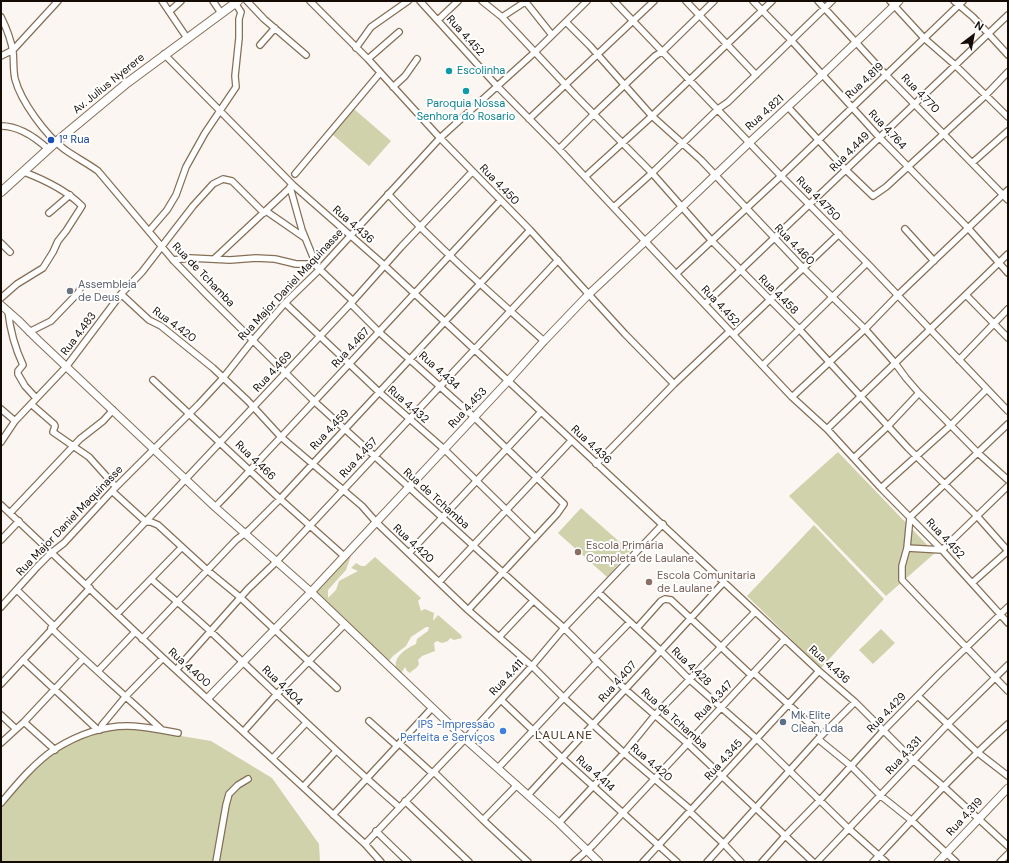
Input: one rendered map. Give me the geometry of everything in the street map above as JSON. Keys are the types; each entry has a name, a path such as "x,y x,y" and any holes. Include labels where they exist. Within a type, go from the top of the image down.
{"main road":[{"name":"Av. Julius Nyerere","path":"1,192 56,142 127,83 164,54 237,2"}],"street":[{"path":"1,56 13,50 58,1"},
{"path":"162,1 187,38"},
{"path":"170,11 181,1"},
{"path":"213,1 221,13"},
{"path":"247,1 306,55"},
{"name":"Rua 4.450","path":"310,1 368,60 472,172 530,230 625,334 674,384"},
{"path":"356,48 371,27 408,1"},
{"name":"Rua 4.452","path":"420,1 497,86 586,176 645,242 792,397 827,429 1008,622"},
{"path":"438,20 458,1"},
{"name":"Rua 4.458","path":"482,1 502,17 652,173 740,271 799,329 888,426 945,485 978,516 1008,551"},
{"path":"502,17 525,1 552,35"},
{"name":"Rua Major Daniel Maquinasse","path":"2,605 223,378 253,340 286,303 319,270 440,138 535,52 587,1"},
{"name":"Rua 4.4750","path":"614,1 1008,411"},
{"path":"529,119 654,1"},
{"path":"686,1 756,75"},
{"path":"559,148 624,84 655,56 663,51 714,1"},
{"name":"Rua 4.764","path":"753,1 823,74 879,137 968,228 1008,273"},
{"path":"586,176 623,144 772,1"},
{"name":"Rua 4.770","path":"818,1 886,75 1008,200"},
{"path":"614,207 652,173 718,109 728,102 832,1"},
{"path":"954,1 958,6 973,17 1008,55"},
{"name":"Rua 4.819","path":"676,274 781,176 963,1"},
{"path":"149,231 163,216 173,200 186,167 205,133 236,87 235,76 239,38 239,19 241,12 237,2"},
{"path":"894,2 924,38 955,65 1008,117"},
{"name":"Rua 4.821","path":"645,242 857,42 894,2"},
{"name":"Rua 4.449","path":"705,304 1008,15"},
{"name":"Rua de Tchamba","path":"1,17 6,27 13,50 14,72 18,86 37,120 56,142 98,171 173,260 315,402 564,628 625,689 688,744 813,862"},
{"name":"Rua 4.460","path":"566,22 597,54 652,116 715,175 802,268 865,329 895,362 919,393 978,453 1008,480"},
{"path":"260,45 275,28"},
{"path":"368,60 399,32"},
{"name":"Rua 4.436","path":"164,54 220,110 292,186 351,235 755,612 855,702 913,760 1008,846"},
{"path":"393,88 405,76 417,59"},
{"path":"788,107 846,170 872,196 875,196 909,167 986,95 1008,72"},
{"path":"295,174 380,73"},
{"path":"1,126 8,126 20,130 34,137 48,149"},
{"path":"972,163 1008,131"},
{"path":"1,298 17,284 39,271 47,262 58,241 66,232 82,206 70,195 50,183 24,172"},
{"name":"Rua 4.469","path":"1,684 146,522 319,336 352,303 384,266 472,172"},
{"name":"Rua 4.483","path":"1,442 15,421 66,367 121,294 142,272 200,197 213,184 223,180 232,181 265,212"},
{"path":"214,259 292,186"},
{"path":"173,260 190,258 275,259 296,264 314,264 313,257 298,218 292,186"},
{"path":"792,397 865,329 898,295 1008,190"},
{"path":"388,194 449,256 544,341"},
{"path":"49,213 70,195"},
{"name":"Rua 4.467","path":"215,507 251,471 349,364 415,295 500,201"},
{"path":"265,212 305,238"},
{"path":"905,229 934,261"},
{"name":"Rua 4.459","path":"142,639 236,540 245,534 280,499 530,230"},
{"path":"596,464 674,384 769,300 839,234"},
{"name":"Rua 4.453","path":"208,698 311,592 589,294 645,242"},
{"path":"1,243 10,252"},
{"path":"827,429 1008,254"},
{"name":"Rua 4.457","path":"176,670 267,570 311,526 558,260"},
{"path":"762,365 867,263"},
{"name":"Rua 4.434","path":"314,264 379,332 474,417 564,504 535,538"},
{"path":"29,332 51,321 78,293 80,289"},
{"name":"Rua 4.420","path":"121,294 148,320 161,326 223,378 281,437 362,506 376,522 468,610 532,666 593,725 690,811 741,862"},
{"path":"966,294 1008,338"},
{"name":"Rua 4.432","path":"286,303 379,392 444,449 535,538"},
{"path":"1,305 215,507 311,592 432,708 599,862"},
{"path":"959,360 1008,309"},
{"path":"8,311 11,333 17,353 23,365 18,371 18,374 25,386 36,398"},
{"name":"Rua 4.466","path":"153,380 221,442 280,499 344,556"},
{"path":"881,488 951,425 987,389"},
{"path":"854,458 888,426 919,393"},
{"path":"31,404 54,424 54,432 89,456 114,489 146,522 151,522 158,525 207,570 241,598 337,688"},
{"path":"1,409 15,421"},
{"path":"10,513 74,447 113,410"},
{"path":"408,553 541,412"},
{"path":"1008,424 910,517 907,548 902,566 902,580 906,585 1008,691"},
{"path":"439,582 571,441"},
{"path":"907,548 942,550 1008,486"},
{"name":"Rua 4.400","path":"1,505 142,639 244,731 365,844 381,862"},
{"path":"1,540 19,521"},
{"name":"Rua 4.411","path":"365,844 501,700 564,628 662,524"},
{"path":"468,610 535,538"},
{"path":"117,614 182,546"},
{"path":"972,583 1008,551"},
{"name":"Rua 4.404","path":"151,579 211,632 336,752 399,807"},
{"name":"Rua 4.407","path":"528,795 724,582"},
{"path":"17,590 83,659 126,696 162,730"},
{"name":"Rua 4.428","path":"598,592 721,709 790,770 848,828 886,862"},
{"path":"637,628 660,601 665,599 671,600 721,648 789,704 820,737 881,796 911,820 956,862"},
{"path":"499,637 533,601"},
{"name":"Rua 4.429","path":"762,862 938,674 967,648 1008,607"},
{"path":"558,823 624,753 655,714 755,612"},
{"path":"498,768 630,622"},
{"path":"244,731 308,661 345,624"},
{"path":"98,671 135,632"},
{"name":"Rua 4.347","path":"574,862 587,851 655,780 785,639"},
{"path":"99,730 126,696 163,658"},
{"path":"1,743 24,722 83,659"},
{"path":"22,660 99,730"},
{"name":"Rua 4.331","path":"817,862 848,828 881,796 913,760 1008,665"},
{"name":"Rua 4.345","path":"643,862 819,671"},
{"path":"918,696 977,752 1008,776"},
{"name":"Rua 4.414","path":"501,700 562,758 677,862"},
{"path":"707,862 820,737 855,702"},
{"path":"333,815 432,708"},
{"path":"1,715 16,729"},
{"path":"369,721 433,772 528,862"},
{"path":"24,722 55,750"},
{"path":"273,758 306,723"},
{"path":"873,862 911,820 977,752 1008,724"},
{"path":"1,803 37,764 55,750 77,738 99,730 128,726 178,733"},
{"path":"303,787 336,752"},
{"path":"216,862 229,794 238,785 248,779"},
{"path":"483,820 517,785"},
{"name":"Rua 4.319","path":"938,862 1008,788"},
{"path":"405,801 469,862"},
{"path":"376,831 408,862"},
{"path":"1000,862 1008,854"}],"green space":[{"path":"354,109 391,141 369,166 332,134"},
{"path":"838,452 935,553 886,596 789,496"},
{"path":"581,508 630,551 607,577 558,533"},
{"path":"814,525 884,599 821,668 747,596"},
{"path":"352,553 346,570 328,590 328,598 336,590 339,581 358,571 351,568 356,563 361,566 365,566 375,557 421,598 418,601 421,611 425,609 434,613 433,621 438,615 461,635 462,638 454,640 450,638 448,641 442,643 437,641 434,643 435,651 422,656 418,660 418,666 410,673 405,667 402,672 398,671 396,667 397,659 403,652 416,644 417,639 428,631 429,627 426,627 411,637 406,646 388,662 312,591"},
{"path":"881,629 895,643 873,664 859,650"},
{"path":"122,726 211,741 272,778 319,844 320,862 1,862 1,805 21,781 51,752 84,735"}],"place":[{"name":"Escolinha","path":"449,71"},
{"name":"Paroquia Nossa Senhora do Rosario","path":"466,91"},
{"name":"1ª Rua","path":"51,140"},
{"name":"Assembleia de Deus","path":"70,291"},
{"name":"Escola Primária Completa de Laulane","path":"578,552"},
{"name":"Escola Comunitaria de Laulane","path":"649,582"},
{"name":"Mk Elite Clean, Lda","path":"783,722"},
{"name":"IPS -Impressão Perfeita e Serviços","path":"503,731"}],"district":[{"name":"LAULANE","path":"564,736"}]}
